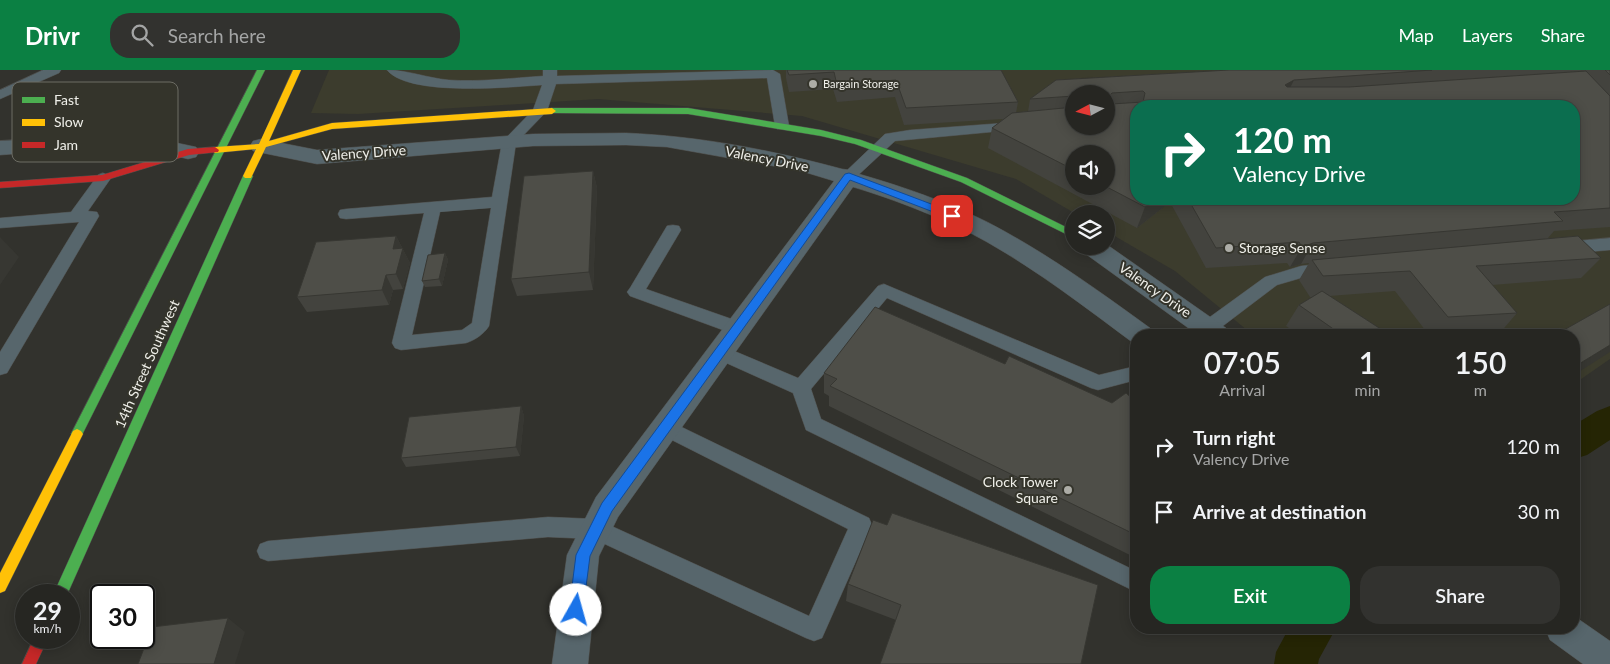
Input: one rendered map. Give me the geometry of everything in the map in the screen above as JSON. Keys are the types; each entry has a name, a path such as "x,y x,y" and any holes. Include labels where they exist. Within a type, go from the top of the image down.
{"main road":[{"name":"14th Street Southwest","path":"0,587 261,70"},
{"name":"14th Street Southwest","path":"65,584 261,146 297,70"},
{"name":"Valency Drive","path":"261,146 332,126 540,111 610,109 688,111 821,133 877,148 964,180 1005,199 1065,231"},
{"path":"178,155 188,152 261,146"},
{"path":"0,185 103,178 155,162"},
{"path":"29,664 36,649"}],"street":[{"name":"Valency Drive","path":"261,146 317,157 509,142 585,139 667,141 764,157 849,176 952,216 995,236 1083,292 1133,329"},
{"path":"178,150 188,152"},
{"path":"570,664 583,555 607,507 849,176"},
{"name":"Valency Drive","path":"1104,255 1203,329"},
{"path":"1570,634 1610,662"}],"lane":[{"path":"28,82 54,70"},
{"path":"394,70 406,78 448,84 550,75 790,72"},
{"path":"772,72 782,126"},
{"path":"433,208 401,343 466,336 480,326 509,142 540,111 550,75"},
{"path":"0,95 12,89"},
{"path":"849,176 890,137 1035,124"},
{"path":"76,217 103,178"},
{"path":"346,214 499,202"},
{"path":"0,223 91,216 0,368"},
{"path":"673,230 636,292 737,328"},
{"path":"1552,249 1610,244"},
{"path":"1213,329 1271,281 1301,272 1349,268"},
{"path":"801,388 884,290 1098,383 1130,375"},
{"path":"720,352 801,388 813,424 1130,579"},
{"path":"268,551 548,527 596,529 814,630 861,525 665,427"}],"shaded area":[{"path":"329,70 1610,70 1610,359 1580,380 1580,329 1246,329 1175,271 1115,236 1115,205 1065,205 1065,208 1016,179 802,116 598,99 358,114 311,113"}],"building":[{"path":"787,70 1001,70 1018,102 906,108 896,80 837,85 834,72 789,75"},
{"path":"1229,70 1432,70 1294,80 1285,85 1287,87 1349,87 1586,71 1610,96 1610,208 1554,212 1563,221 1313,243 1302,247 1299,242 1216,248 1191,205 1580,205 1580,100 1143,100 1145,93 1143,91 1115,93 1115,85 1065,85 1065,97 1030,99 1056,80"},
{"path":"1130,103 1130,199 1115,191 1115,145 1065,145 1065,165 992,128 1012,113 1065,108 1065,135 1115,135 1115,104"},
{"path":"593,171 589,272 511,279 524,176"},
{"path":"396,236 393,249 403,248 396,274 386,275 382,290 297,297 316,242"},
{"path":"1578,236 1601,258 1476,266 1517,313 1448,317 1410,271 1323,276 1312,260"},
{"path":"445,253 439,279 422,281 428,255"},
{"path":"1322,291 1381,329 1333,329 1299,305"},
{"path":"1610,304 1610,345 1580,363 1580,329 1566,329"},
{"name":"Clock Tower Square","path":"875,307 1005,364 1009,356 1112,403 1126,393 1130,397 1130,532 830,386 837,379 824,373"},
{"path":"521,406 516,447 401,458 409,417"},
{"path":"892,513 1098,585 1081,664 880,664 901,605 848,584 873,520 887,525"},
{"path":"228,618 214,664 138,664 144,649 155,649 155,627"}],"waterway":[{"path":"1580,440 1610,421"},
{"path":"1296,664 1298,652 1310,634"}],"traffic: fast":[{"path":"77,434 261,70"},
{"path":"552,111 688,111 821,133 858,142 964,180 1065,230"},
{"path":"65,584 248,176"}],"traffic: slow":[{"path":"248,176 297,70"},
{"path":"215,150 261,146 332,126 552,111"},
{"path":"0,587 77,434"}],"traffic: jam":[{"path":"178,155 188,152 215,150"},
{"path":"0,185 103,178 155,162"},
{"path":"29,664 36,649"}],"place":[{"name":"Bargain Storage","path":"813,84"},
{"name":"Storage Sense","path":"1229,248"},
{"name":"Clock Tower Square","path":"1068,490"}],"route":[{"path":"576,610 583,555 607,507 849,176 952,216"}]}
